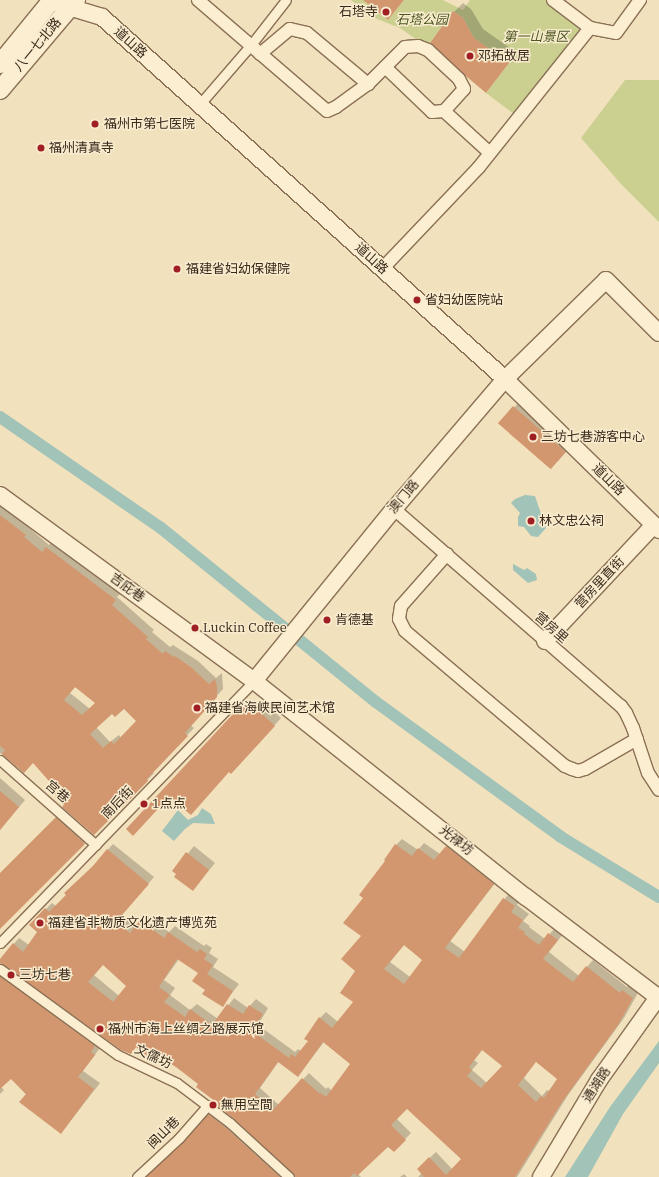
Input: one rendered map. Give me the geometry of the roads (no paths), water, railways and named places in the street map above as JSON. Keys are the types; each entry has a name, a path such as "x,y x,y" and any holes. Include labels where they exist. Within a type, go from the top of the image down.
{"main road":[{"path":"0,64 50,1"},
{"name":"八一七北路","path":"0,90 73,4"}],"street":[{"path":"198,0 250,46 327,110 336,107 368,84 384,67 405,47 418,46 428,50 459,79 464,89 444,111 432,112 384,67"},
{"path":"199,105 250,46 286,0"},
{"path":"553,0 590,28 616,33 640,0"},
{"name":"道山路","path":"50,1 73,4 102,17 505,379 656,527"},
{"path":"382,269 490,153 590,28"},
{"path":"260,54 290,29 307,33 368,84"},
{"path":"444,111 490,153"},
{"name":"澳门路","path":"254,681 394,509 505,379 606,280 659,333"},
{"name":"吉庇巷","path":"0,496 254,681"},
{"name":"营房里","path":"394,509 620,706 628,716 648,773 659,790"},
{"name":"营房里直街","path":"545,641 656,527"},
{"path":"447,554 401,606 399,619 406,631 565,766 572,770 578,771 585,769 637,739"},
{"name":"南后街","path":"0,943 254,681"},
{"name":"光禄坊","path":"254,681 526,897 659,998"},
{"name":"宫巷","path":"0,760 96,845"},
{"name":"文儒坊","path":"0,969 118,1055 177,1083 208,1105 270,1158 288,1177"},
{"name":"通湖路","path":"541,1177 599,1080 659,998"},
{"name":"闽山巷","path":"137,1177 179,1138 208,1105"}],"water":[{"path":"525,495 535,496 546,528 538,537 531,536 524,527 518,526 518,517 520,513 511,503 515,499"},
{"path":"513,564 524,570 527,568 536,574 537,580 528,583 513,570"},
{"path":"202,808 211,814 215,824 193,823 174,841 162,831 178,810 188,820 198,815"},
{"path":"659,1041 659,1063 623,1114 588,1177 565,1177 610,1107"}],"waterway":[{"path":"0,417 161,528 376,702 561,837 659,897"}],"place":[{"name":"石塔寺","path":"386,12"},
{"name":"邓拓故居","path":"470,56"},
{"name":"福州市第七医院","path":"95,124"},
{"name":"福州清真寺","path":"41,148"},
{"name":"福建省妇幼保健院","path":"177,269"},
{"name":"省妇幼医院站","path":"417,300"},
{"name":"三坊七巷游客中心","path":"533,437"},
{"name":"林文忠公祠","path":"531,521"},
{"name":"肯德基","path":"327,620"},
{"name":"Luckin Coffee","path":"195,628"},
{"name":"福建省海峡民间艺术馆","path":"197,708"},
{"name":"1点点","path":"144,804"},
{"name":"福建省非物质文化遗产博览苑","path":"40,923"},
{"name":"三坊七巷","path":"11,975"},
{"name":"福州市海上丝绸之路展示馆","path":"100,1029"},
{"name":"無用空間","path":"213,1105"}],"park label":[{"name":"石塔公园","path":"422,20"},
{"name":"第一山景区","path":"536,37"}]}
